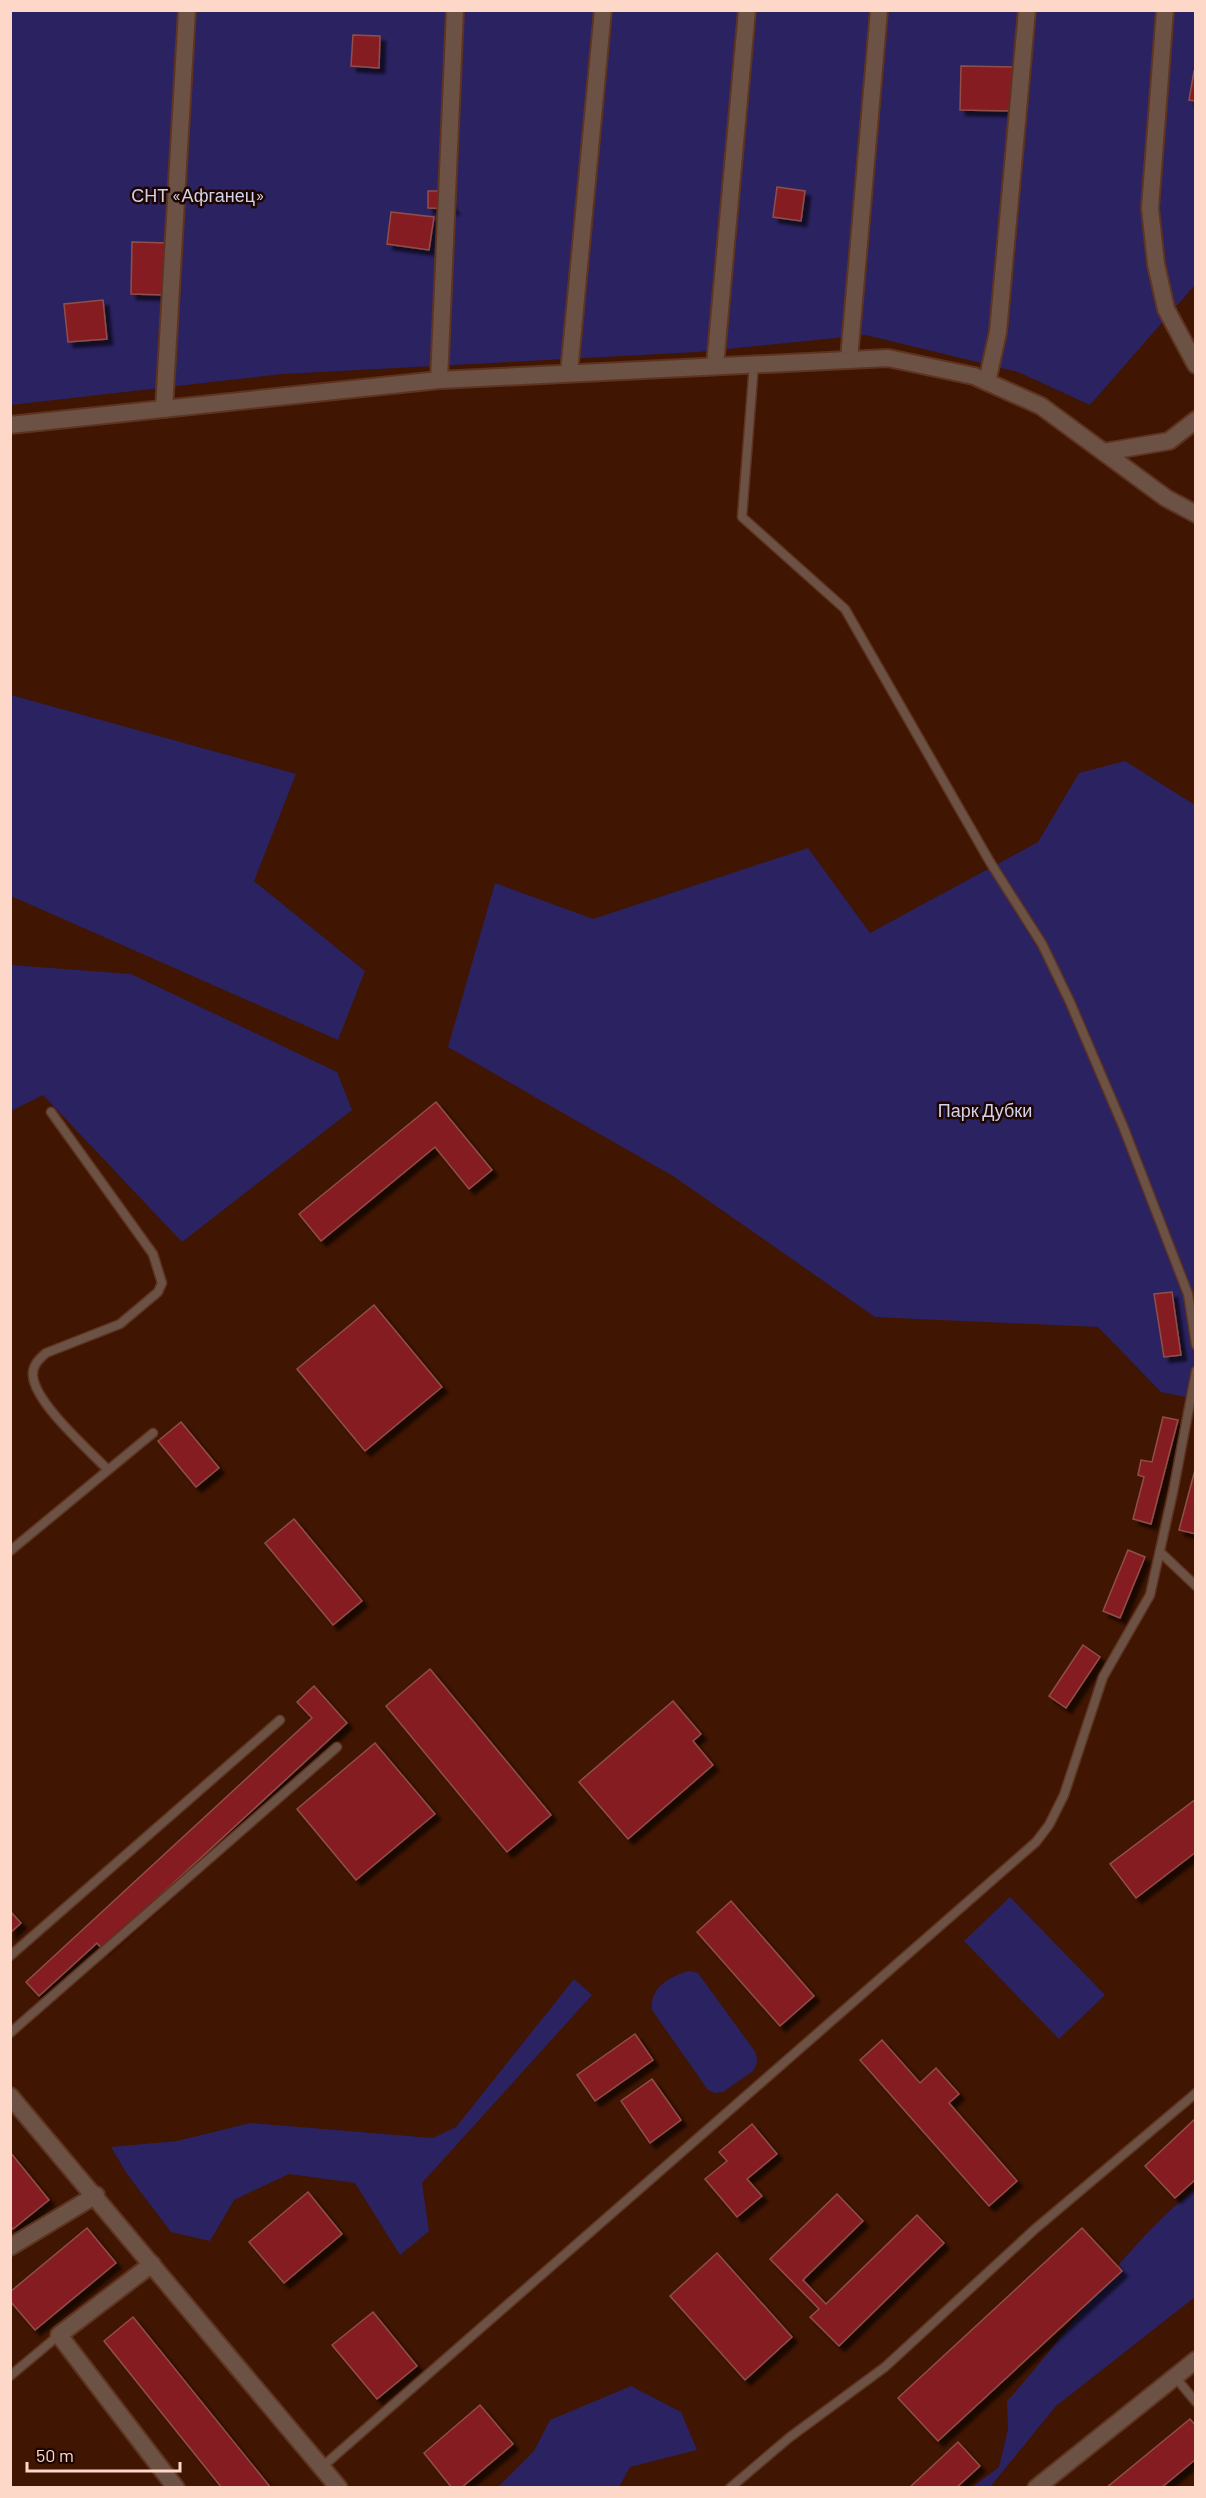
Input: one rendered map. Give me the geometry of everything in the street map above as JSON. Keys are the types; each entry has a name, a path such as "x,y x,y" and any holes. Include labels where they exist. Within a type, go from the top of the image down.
{"street":[{"path":"164,409 187,10"},
{"path":"439,380 455,10"},
{"path":"569,373 603,10"},
{"path":"715,366 747,10"},
{"path":"849,359 879,10"},
{"path":"987,382 998,332 1027,10"},
{"path":"1165,10 1150,208 1156,264 1166,309 1196,364"},
{"path":"10,425 439,380 888,358 974,376 1041,406 1166,498 1196,514"},
{"path":"1104,452 1169,441 1196,420"},
{"path":"10,2096 96,2195 339,2487"},
{"path":"10,2247 96,2195"},
{"path":"152,2264 59,2335 176,2487"},
{"path":"1036,2487 1196,2360"}],"lane":[{"path":"754,364 742,517 845,609 990,862 1042,944 1070,1002 1123,1126 1188,1294 1196,1345"},
{"path":"51,1112 153,1254 162,1283 158,1293 120,1324 46,1353 36,1362 33,1375 36,1391 46,1405 108,1470"},
{"path":"322,2467 1036,1842 1049,1825 1064,1795 1103,1677 1150,1595 1196,1371"},
{"path":"10,1551 153,1433"},
{"path":"1160,1552 1196,1586"},
{"path":"10,1956 280,1720"},
{"path":"10,2033 337,1747"},
{"path":"730,2487 790,2437 885,2367 1035,2229 1196,2093"},
{"path":"10,2376 59,2335"},
{"path":"1175,2377 1196,2402"},
{"path":"738,2481 745,2487"}],"green space":[{"name":"СНТ «Афганец»","path":"10,11 1195,11 1195,285 1090,405 1018,372 866,335 698,352 283,374 11,405"},
{"path":"11,695 296,774 254,881 365,971 338,1040 11,896"},
{"name":"Парк Дубки","path":"1125,761 1195,805 1195,1399 1161,1392 1098,1327 875,1317 673,1176 448,1047 495,883 593,919 808,848 870,933 1038,842 1079,773"},
{"path":"11,965 131,974 337,1072 352,1110 182,1242 43,1095 11,1111"},
{"path":"1010,1897 1105,1995 1059,2039 964,1941"},
{"path":"689,1971 698,1973 756,2053 757,2063 753,2071 723,2092 715,2093 708,2090 652,2010 652,2002 657,1989 675,1976"},
{"path":"574,1979 592,1995 422,2183 429,2231 400,2255 355,2183 289,2174 234,2200 210,2241 171,2232 127,2174 111,2147 177,2141 250,2123 433,2138 456,2127"},
{"path":"1195,2189 1195,2297 1056,2406 990,2487 971,2488 999,2467 1008,2429 1007,2401 1143,2237"},
{"path":"631,2386 681,2412 697,2450 630,2467 619,2487 498,2487 534,2451 550,2420"}],"building":[{"path":"353,35 380,36 379,68 351,66"},
{"path":"961,66 1013,67 1012,111 960,110"},
{"path":"1194,71 1196,71 1196,101 1189,100"},
{"path":"777,187 805,191 801,221 773,217"},
{"path":"428,191 441,191 454,209 428,208"},
{"path":"391,212 434,217 429,250 387,244"},
{"path":"132,242 168,243 166,295 131,294"},
{"path":"103,300 107,339 68,342 64,304"},
{"path":"436,1102 492,1170 469,1189 435,1147 321,1241 299,1214"},
{"path":"1172,1292 1181,1355 1164,1357 1154,1294"},
{"path":"374,1305 442,1387 365,1451 297,1369"},
{"path":"1163,1417 1178,1420 1151,1524 1133,1519 1144,1477 1138,1475 1141,1460 1152,1462"},
{"path":"181,1422 219,1468 196,1487 158,1441"},
{"path":"1196,1466 1196,1534 1179,1530"},
{"path":"294,1519 362,1601 333,1625 265,1543"},
{"path":"1128,1550 1145,1557 1120,1618 1103,1611"},
{"path":"1083,1645 1100,1657 1066,1708 1049,1696"},
{"path":"430,1669 551,1815 507,1852 386,1706"},
{"path":"314,1686 347,1723 102,1949 97,1943 39,1996 26,1982 312,1718 297,1702"},
{"path":"673,1701 701,1734 693,1741 713,1765 628,1839 579,1782"},
{"path":"375,1743 435,1814 356,1880 297,1809"},
{"path":"1196,1799 1196,1852 1136,1898 1110,1864"},
{"path":"731,1901 814,1996 780,2026 697,1932"},
{"path":"10,1911 21,1923 10,1933"},
{"path":"635,2034 653,2060 595,2101 577,2075"},
{"path":"882,2040 920,2083 936,2068 959,2094 949,2103 1017,2181 989,2206 860,2060"},
{"path":"652,2079 681,2120 650,2143 621,2101"},
{"path":"1196,2118 1196,2179 1175,2198 1145,2166"},
{"path":"752,2124 777,2154 747,2179 762,2196 737,2217 705,2179 727,2161 719,2152"},
{"path":"10,2152 49,2200 13,2229 10,2226"},
{"path":"308,2192 342,2234 284,2283 249,2242"},
{"path":"837,2194 863,2221 803,2280 826,2304 917,2215 944,2243 839,2346 810,2317 819,2309 770,2259"},
{"path":"87,2228 116,2263 35,2330 10,2301 10,2292"},
{"path":"1082,2228 1122,2271 938,2441 898,2398"},
{"path":"717,2253 792,2337 745,2380 670,2296"},
{"path":"373,2312 417,2366 377,2399 332,2345"},
{"path":"133,2317 271,2488 222,2488 104,2341"},
{"path":"480,2405 513,2444 461,2488 452,2488 424,2453"},
{"path":"1190,2419 1196,2426 1196,2459 1161,2488 1106,2488"},
{"path":"958,2442 980,2466 956,2488 909,2488"}]}
